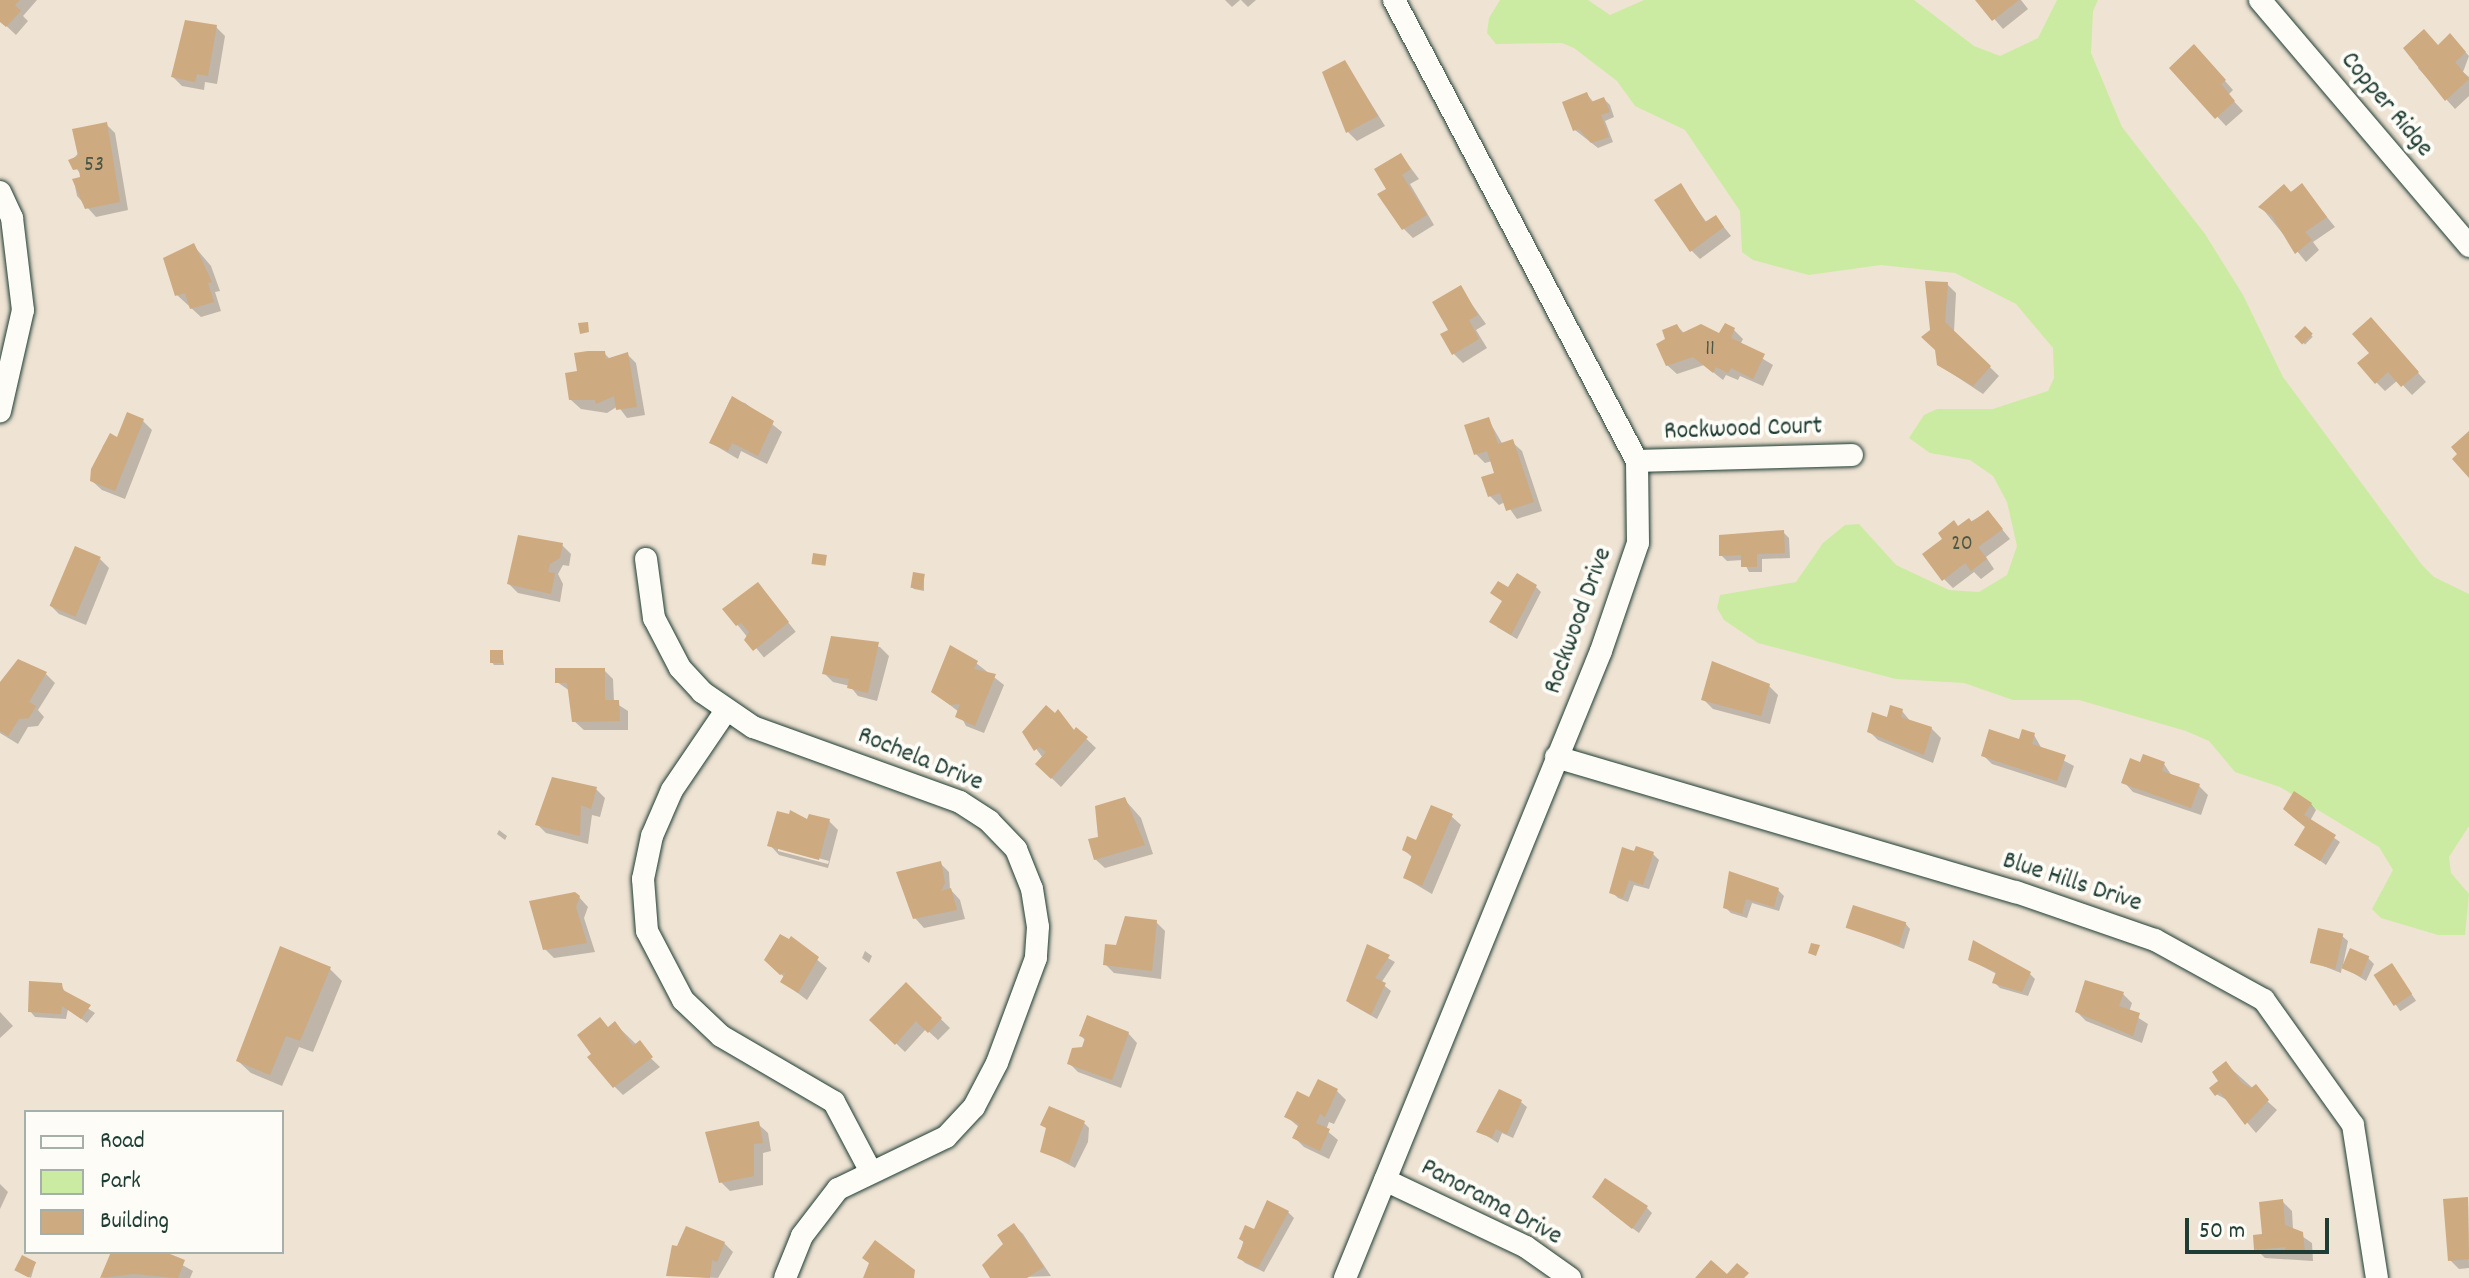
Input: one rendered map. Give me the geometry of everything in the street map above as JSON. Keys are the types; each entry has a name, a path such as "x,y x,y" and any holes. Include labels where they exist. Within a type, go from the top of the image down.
{"street":[{"name":"Rockwood Drive","path":"1345,1278 1601,651 1638,543 1637,461 1394,0"},
{"name":"Copper Ridge","path":"2260,0 2469,246"},
{"path":"0,192 12,218 23,310 0,411"},
{"name":"Rockwood Court","path":"1637,461 1852,455"},
{"name":"Rochela Drive","path":"646,559 654,618 664,642 680,668 725,712 960,802 989,821 1016,849 1032,889 1038,927 1036,958 974,1107 946,1137 838,1189 819,1211 785,1278"},
{"path":"725,712 672,790 652,836 643,879 647,931 683,1000 721,1036 834,1102 871,1172"},
{"name":"Blue Hills Drive","path":"1556,757 2044,902 2155,940 2264,1000 2353,1125 2377,1278"},
{"name":"Panorama Drive","path":"1385,1180 1526,1247 1570,1278"}],"green space":[{"path":"1500,0 1588,0 1610,15 1644,0 1914,0 1974,46 2000,56 2038,38 2057,0 2098,0 2093,11 2091,53 2122,127 2205,234 2243,295 2283,377 2422,565 2434,577 2469,594 2469,826 2449,857 2451,873 2469,894 2465,935 2438,935 2381,918 2372,909 2393,870 2379,847 2280,787 2235,772 2209,741 2186,731 2079,700 2013,700 1964,683 1896,679 1758,643 1724,620 1717,608 1720,595 1796,582 1823,543 1845,525 1859,524 1896,565 1949,590 1979,592 2007,575 2017,546 2007,502 1993,476 1970,460 1930,453 1909,438 1924,415 1937,409 1993,409 2048,391 2054,378 2053,348 2016,304 1955,273 1881,265 1809,275 1753,260 1742,252 1740,211 1685,130 1635,106 1617,81 1574,48 1562,43 1496,44 1487,33 1489,18"}],"building":[{"path":"0,0 20,0 15,5 21,11 6,27 0,22"},
{"path":"1975,0 2019,0 1992,21"},
{"path":"185,20 217,25 208,76 197,74 195,82 171,77"},
{"path":"2424,29 2438,45 2450,33 2466,52 2455,62 2469,79 2445,101 2403,48"},
{"path":"2194,44 2226,80 2221,84 2235,101 2215,119 2169,68"},
{"path":"1345,60 1378,116 1346,133 1322,72"},
{"path":"1587,92 1591,102 1604,97 1610,112 1601,115 1609,137 1591,143 1579,129 1573,131 1562,102"},
{"path":"107,122 120,202 85,209 72,179 80,177 79,169 73,170 68,160 78,156 72,129"},
{"path":"1401,153 1411,169 1402,175 1427,215 1402,230 1377,194 1386,189 1374,169"},
{"path":"1681,183 1705,222 1716,215 1724,227 1690,252 1654,200"},
{"path":"2302,183 2327,217 2305,232 2312,240 2295,254 2272,216 2258,207 2284,184 2291,192"},
{"path":"194,243 212,282 208,283 214,302 190,309 185,293 175,296 163,258"},
{"path":"1925,281 1948,282 1945,322 1991,366 1973,386 1937,365 1935,350 1921,337 1930,330"},
{"path":"1461,285 1478,315 1469,320 1479,339 1452,355 1440,334 1448,330 1432,302"},
{"path":"2371,317 2419,372 2401,387 2388,372 2375,384 2357,363 2369,353 2352,334"},
{"path":"588,322 589,332 580,334 578,323"},
{"path":"1725,323 1735,328 1731,338 1765,354 1753,379 1731,368 1728,373 1716,367 1713,373 1693,357 1666,366 1656,344 1665,339 1662,330 1677,324 1682,333 1701,324 1719,333"},
{"path":"2305,326 2313,334 2302,344 2294,337"},
{"path":"605,351 606,359 628,352 637,407 616,410 614,396 596,404 595,400 569,400 565,373 577,371 574,353"},
{"path":"732,396 774,421 758,456 732,443 728,451 709,443"},
{"path":"127,412 144,419 115,491 90,481 91,469 110,433 117,437"},
{"path":"1489,417 1498,444 1513,439 1534,502 1506,511 1500,493 1488,497 1481,477 1494,473 1487,451 1474,455 1464,425"},
{"path":"2469,431 2469,478 2452,459 2457,454 2451,447"},
{"path":"1988,510 2003,529 1978,547 1987,559 1971,571 1965,563 1942,581 1922,554 1942,539 1938,533 1954,520 1958,526 1969,518 1972,522"},
{"path":"1784,530 1785,553 1757,554 1757,567 1741,567 1741,555 1719,556 1719,535"},
{"path":"518,535 563,543 560,558 550,564 548,572 555,573 551,594 507,584"},
{"path":"75,546 101,557 75,617 50,606"},
{"path":"813,553 827,555 825,566 811,564"},
{"path":"913,572 925,574 922,590 910,588"},
{"path":"1517,573 1537,585 1511,635 1489,622 1502,601 1490,593 1498,581 1508,587"},
{"path":"758,582 789,622 753,651 744,640 749,632 741,623 736,626 722,609"},
{"path":"831,636 879,642 868,693 847,688 849,679 822,674"},
{"path":"950,645 978,661 974,669 996,674 975,726 955,717 960,704 950,705 931,692"},
{"path":"490,650 503,650 503,663 490,663"},
{"path":"18,659 47,672 29,702 36,706 29,718 19,719 8,736 0,731 0,682"},
{"path":"1712,661 1770,684 1761,716 1701,700"},
{"path":"555,668 605,668 605,700 619,700 620,721 572,722 567,683 555,683"},
{"path":"1046,705 1055,713 1058,709 1074,730 1076,727 1088,737 1051,779 1035,764 1046,752 1039,747 1034,751 1022,732"},
{"path":"1890,705 1903,709 1901,717 1932,727 1924,755 1867,732 1872,712 1887,717"},
{"path":"1989,729 2019,739 2022,729 2035,733 2032,744 2066,755 2057,781 1981,756"},
{"path":"2143,754 2165,762 2162,771 2200,784 2191,808 2121,783 2130,758 2140,762"},
{"path":"552,777 597,787 591,809 581,805 580,836 535,825"},
{"path":"2294,791 2312,803 2304,815 2336,835 2320,861 2294,845 2305,827 2283,809"},
{"path":"1125,797 1145,845 1094,860 1088,839 1098,837 1095,806"},
{"path":"1431,805 1453,814 1422,886 1403,878 1412,855 1402,850 1407,836 1416,840"},
{"path":"790,810 807,819 809,814 830,819 819,860 767,846 777,811 789,814"},
{"path":"1636,846 1654,852 1643,885 1629,880 1623,898 1609,893 1622,847 1634,851"},
{"path":"941,861 945,883 941,891 951,888 957,910 913,919 896,872"},
{"path":"1729,871 1779,888 1774,907 1746,899 1742,914 1723,908"},
{"path":"575,892 580,896 576,907 587,943 543,950 529,901"},
{"path":"1853,905 1906,922 1899,945 1846,928"},
{"path":"1125,916 1157,920 1152,971 1103,965 1105,944 1116,945"},
{"path":"2318,928 2343,934 2335,969 2310,963"},
{"path":"780,934 789,939 791,936 819,957 798,993 780,982 786,972 780,975 764,960"},
{"path":"1973,940 2031,972 2022,992 1992,983 1996,972 1968,960"},
{"path":"1811,943 1820,945 1816,956 1808,953"},
{"path":"1367,944 1390,955 1375,978 1386,983 1371,1015 1346,1001"},
{"path":"280,946 331,967 300,1041 286,1036 270,1075 236,1061"},
{"path":"2350,948 2369,956 2361,976 2341,968"},
{"path":"2392,963 2412,994 2394,1006 2374,975"},
{"path":"2085,980 2124,992 2119,1006 2140,1013 2133,1036 2075,1012"},
{"path":"29,981 62,983 63,990 91,1005 81,1019 62,1006 61,1014 28,1012"},
{"path":"906,982 942,1018 928,1033 916,1021 895,1045 869,1020"},
{"path":"1087,1015 1129,1032 1112,1080 1067,1064 1072,1048 1082,1047 1085,1038 1079,1036"},
{"path":"600,1017 608,1027 615,1021 633,1046 640,1040 653,1057 613,1088 587,1057 591,1054 577,1035"},
{"path":"2226,1061 2242,1083 2251,1088 2256,1084 2269,1100 2245,1125 2220,1092 2215,1096 2209,1088 2218,1081 2212,1072"},
{"path":"1318,1079 1338,1089 1325,1117 1320,1114 1316,1123 1330,1129 1320,1151 1292,1138 1299,1124 1284,1117 1297,1091 1309,1097"},
{"path":"1499,1089 1522,1100 1507,1134 1496,1129 1492,1138 1476,1132"},
{"path":"1049,1106 1085,1121 1069,1163 1040,1152 1046,1128 1040,1125"},
{"path":"759,1121 763,1143 754,1144 754,1176 719,1183 705,1132"},
{"path":"1605,1178 1648,1206 1632,1229 1592,1197"},
{"path":"2468,1197 2469,1259 2448,1261 2443,1199"},
{"path":"2283,1199 2285,1225 2303,1232 2305,1253 2286,1254 2285,1247 2254,1250 2253,1235 2262,1234 2259,1202"},
{"path":"1267,1200 1289,1211 1258,1268 1237,1258 1244,1242 1239,1239 1245,1225 1254,1229"},
{"path":"1014,1223 1044,1267 1027,1278 990,1278 982,1265 1003,1244 997,1235"},
{"path":"686,1226 725,1242 717,1262 712,1260 710,1278 666,1276 672,1245 677,1246"},
{"path":"875,1240 915,1270 914,1278 863,1278 869,1263 862,1258"},
{"path":"110,1254 170,1254 185,1260 178,1278 134,1274 100,1278"},
{"path":"22,1255 36,1262 29,1277 14,1270"},
{"path":"1711,1260 1727,1274 1737,1263 1749,1273 1744,1278 1695,1278"}]}
